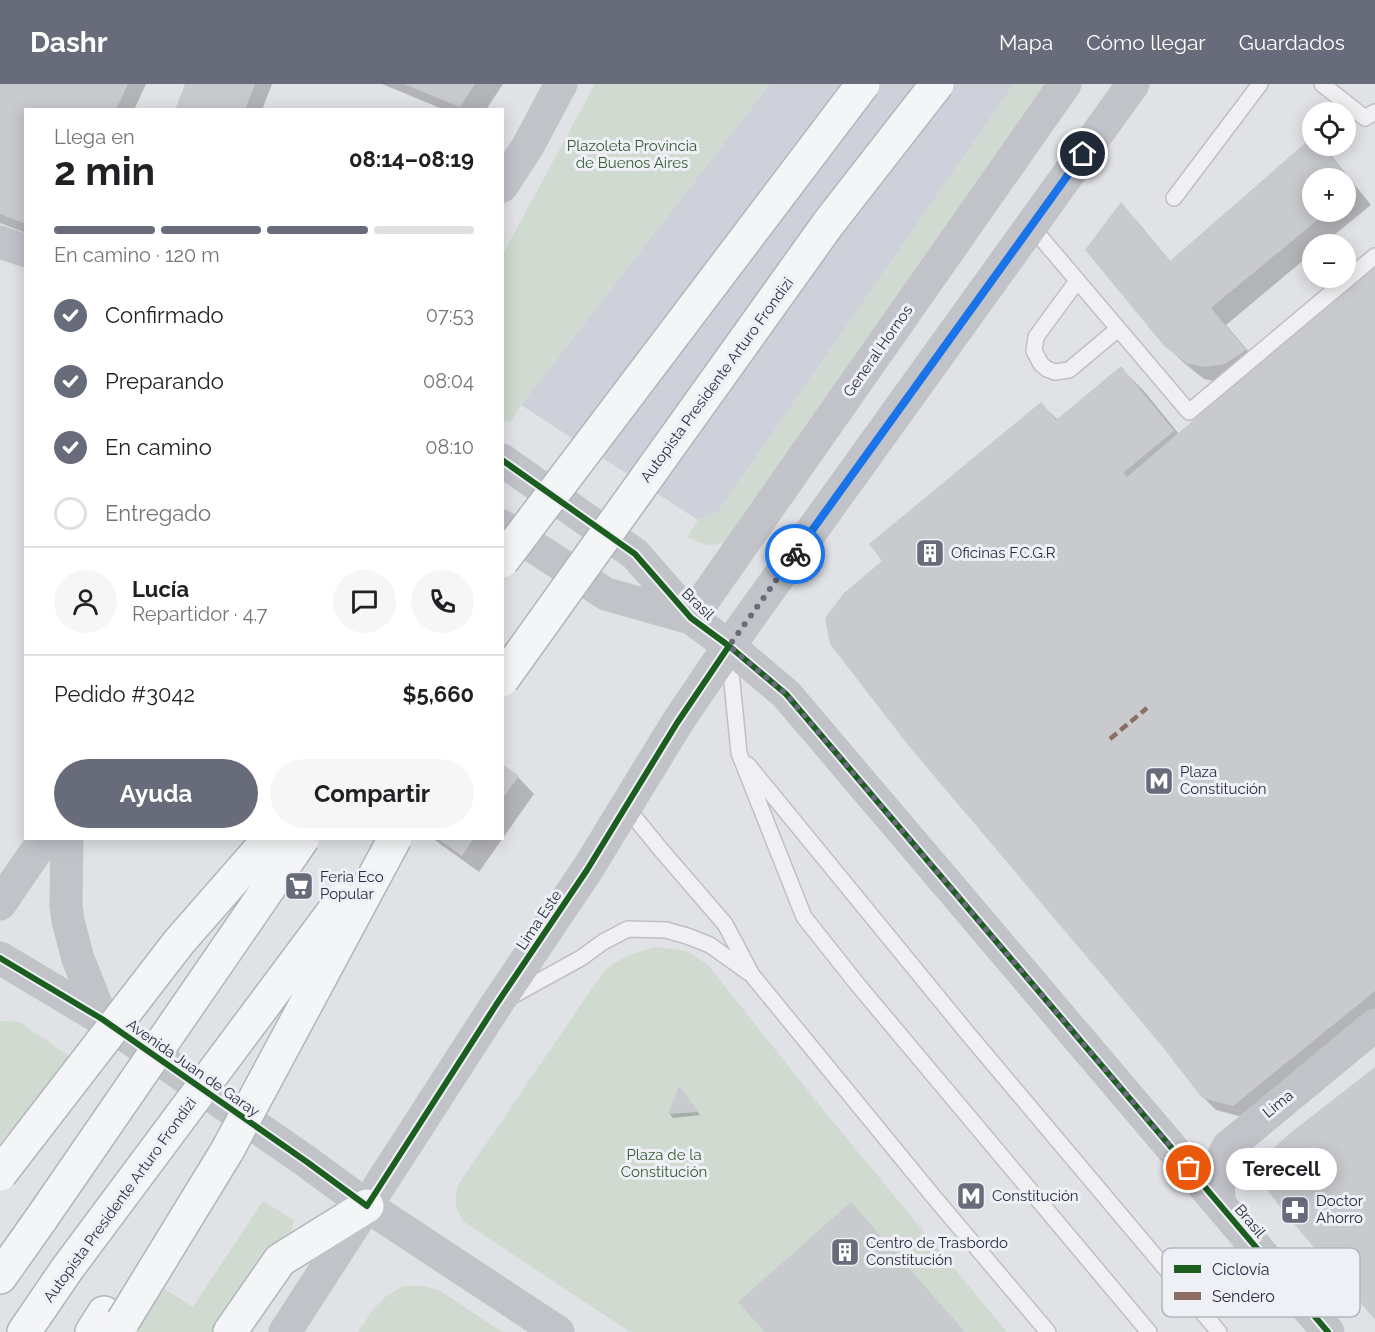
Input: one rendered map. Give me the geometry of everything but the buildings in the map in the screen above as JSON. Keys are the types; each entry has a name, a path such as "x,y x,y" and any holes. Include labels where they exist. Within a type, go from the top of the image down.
{"highway":[{"path":"504,558 863,84"},
{"name":"Autopista Presidente Arturo Frondizi","path":"504,677 828,224 937,84"},
{"path":"0,1174 179,942 268,840"},
{"path":"0,1277 302,840"},
{"name":"Autopista Presidente Arturo Frondizi","path":"24,1332 67,1269 388,840"},
{"path":"109,1325 285,1042 393,840"},
{"path":"230,1332 280,1260 367,1206"}],"main road":[{"path":"504,183 528,146 561,84"},
{"name":"General Hornos","path":"692,618 1065,84"},
{"path":"729,646 1133,84"},
{"path":"0,242 24,250"},
{"name":"Brasil","path":"504,461 635,554 692,618 786,694 1257,1248"},
{"name":"Brasil","path":"504,527 606,594 692,618"},
{"name":"Lima Este","path":"285,1332 496,1005 587,870 677,723 729,646"},
{"path":"0,904 44,840"},
{"path":"67,840 66,906 68,921 78,959 102,1019"},
{"name":"Avenida Juan de Garay","path":"0,958 102,1019 367,1206 558,1332"},
{"name":"Lima","path":"1220,1204 1218,1169 1228,1147 1375,1025"},
{"name":"Brasil","path":"1315,1317 1328,1332"}],"lane":[{"path":"1174,198 1260,84"},
{"path":"1322,84 1365,118 1375,112"},
{"path":"1031,226 1189,412 1375,256"},
{"path":"1077,281 1036,337 1034,351 1041,364 1055,372 1069,370 1118,329"},
{"path":"729,646 738,753 804,917 1149,1332"},
{"path":"738,753 969,1035 1162,1264"},
{"path":"626,807 725,924 752,975 1048,1332"},
{"path":"496,1005 628,929 666,930 687,936 710,945 752,975"},
{"path":"1206,1317 1219,1332"}],"shaded area":[{"path":"770,84 1014,84 718,512 698,520 521,405"}],"green space":[{"name":"Plazoleta Provincia de Buenos Aires","path":"595,84 770,84 521,405 510,423 504,419 504,252"},
{"path":"1014,84 1046,84 731,539 709,545 687,537 698,520 718,512"},
{"name":"Plaza de la Constitución","path":"657,947 687,951 708,965 820,1106 1007,1332 630,1332 464,1222 458,1212 456,1202 460,1182 604,971 629,956"},
{"path":"0,1021 20,1022 71,1058 0,1143"},
{"path":"263,1201 294,1220 288,1242 219,1332 130,1332 160,1286 193,1307"},
{"path":"403,1286 423,1286 439,1290 502,1332 358,1332 385,1297"}],"marked path":[{"path":"1110,739 1147,708"}],"cycle path":[{"path":"504,461 635,554 691,618 729,646 786,694 1257,1248"},
{"path":"0,958 102,1019 367,1206 496,1005 587,870 677,723 729,646"},
{"path":"1315,1317 1328,1332"}],"way so far":[{"path":"795,554 729,646 786,694 1189,1168"}],"place":[{"name":"Oficinas F.C.G.R","path":"930,553"},
{"name":"Plaza Constitución","path":"1159,781"},
{"name":"Feria Eco Popular","path":"299,886"},
{"name":"Terecell","path":"1189,1168"},
{"name":"Constitución","path":"971,1196"},
{"name":"Doctor Ahorro","path":"1295,1210"},
{"name":"Centro de Trasbordo Constitución","path":"845,1252"}],"route":[{"path":"795,554 1083,154"}]}
